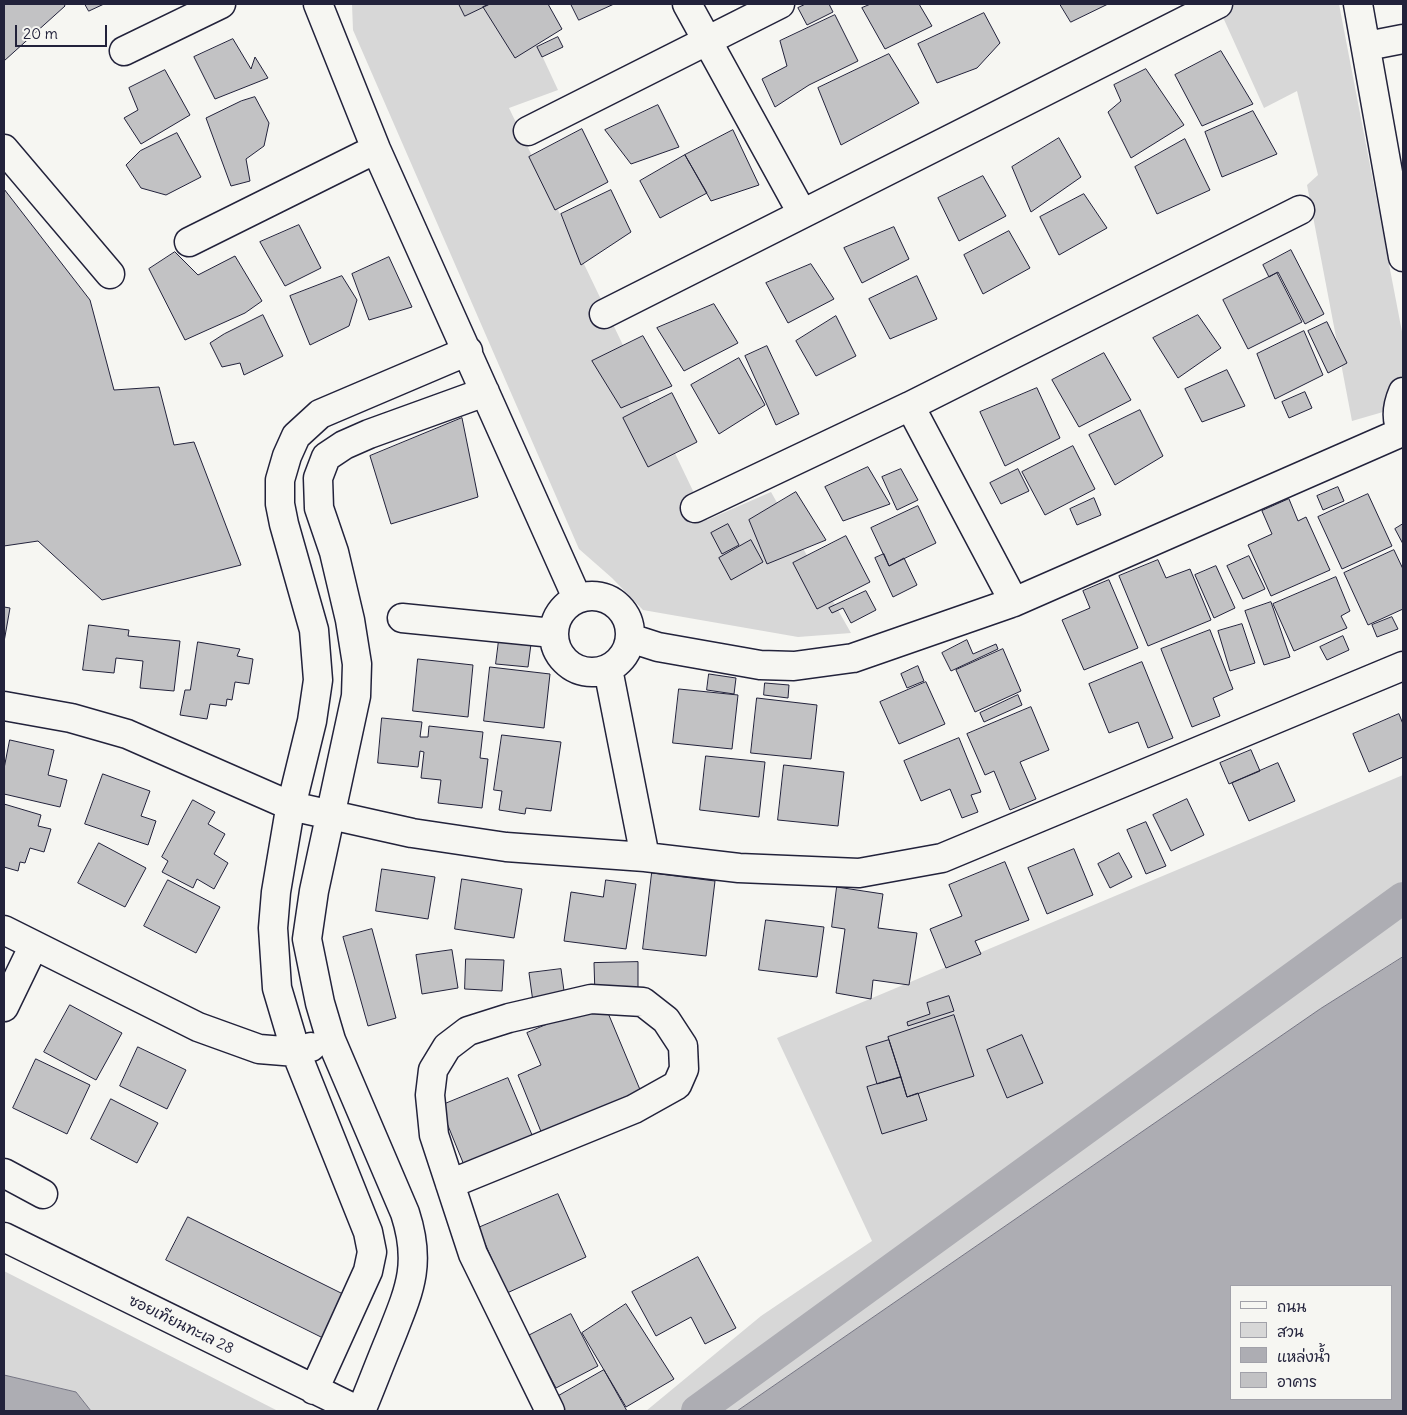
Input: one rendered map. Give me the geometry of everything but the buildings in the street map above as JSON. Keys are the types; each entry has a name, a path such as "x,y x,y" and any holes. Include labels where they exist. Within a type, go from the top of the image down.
{"street":[{"path":"124,50 221,4"},
{"path":"318,4 376,149 577,598"},
{"path":"687,4 708,39 802,213"},
{"path":"528,130 780,4"},
{"path":"604,314 1218,4"},
{"path":"1358,4 1402,240"},
{"path":"1367,46 1403,40"},
{"path":"4,149 110,274"},
{"path":"190,242 376,149"},
{"path":"695,508 910,406 1300,210"},
{"path":"314,1390 361,1291 372,1252 368,1232 296,1052 277,988 273,928 276,892 291,806 312,721 318,680 314,630 284,524 280,504 280,480 287,456 296,436 320,414 468,351"},
{"path":"360,1411 406,1300 414,1259 413,1236 332,1040 320,1003 307,940 314,891 356,696 357,664 350,620 334,552 319,508 318,478 326,457 344,445 369,434 485,392"},
{"path":"630,638 658,647 760,665 794,666 853,658 1014,602 1402,432 1397,419 1398,405 1403,392"},
{"path":"910,406 1014,602"},
{"path":"296,436 326,457"},
{"path":"590,595 604,597 616,603 624,612 630,625 627,651 619,662 608,669 593,672 577,670 565,661 556,648 553,633 556,618 565,606 577,598 590,595"},
{"path":"402,618 553,633"},
{"path":"4,706 71,718 127,734 204,766 245,788 291,806 412,832 506,847 645,857 739,868 859,873 942,858 1403,666"},
{"path":"608,669 645,857"},
{"path":"4,930 198,1027 259,1049 296,1052 332,1040"},
{"path":"4,1007 34,945"},
{"path":"450,1184 634,1109 677,1085 684,1069 683,1046 666,1020 643,1002 591,999 509,1018 468,1031 447,1047 433,1070 430,1095 434,1135 450,1184 473,1254 550,1411"},
{"path":"4,1173 44,1194"},
{"name":"ซอยเทียนทะเล 28","path":"4,1237 360,1411"},
{"path":"372,1252 414,1259"}],"green space":[{"path":"352,4 518,4 558,90 509,108 707,520 771,492 851,633 798,637 643,610 612,578 579,549 353,30"},
{"path":"1217,4 1339,4 1403,337 1403,374 1390,394 1383,412 1352,421 1307,185 1318,175 1297,91 1264,108"},
{"path":"1403,775 1403,957 1320,1009 737,1411 646,1411 761,1316 872,1241 777,1038"},
{"path":"4,1271 278,1411 91,1411 76,1392 4,1375"}],"water":[{"path":"1403,957 1403,1411 737,1411 1320,1009"},
{"path":"4,1375 76,1392 91,1411 4,1411"}],"waterway":[{"path":"697,1411 1403,898"}]}
